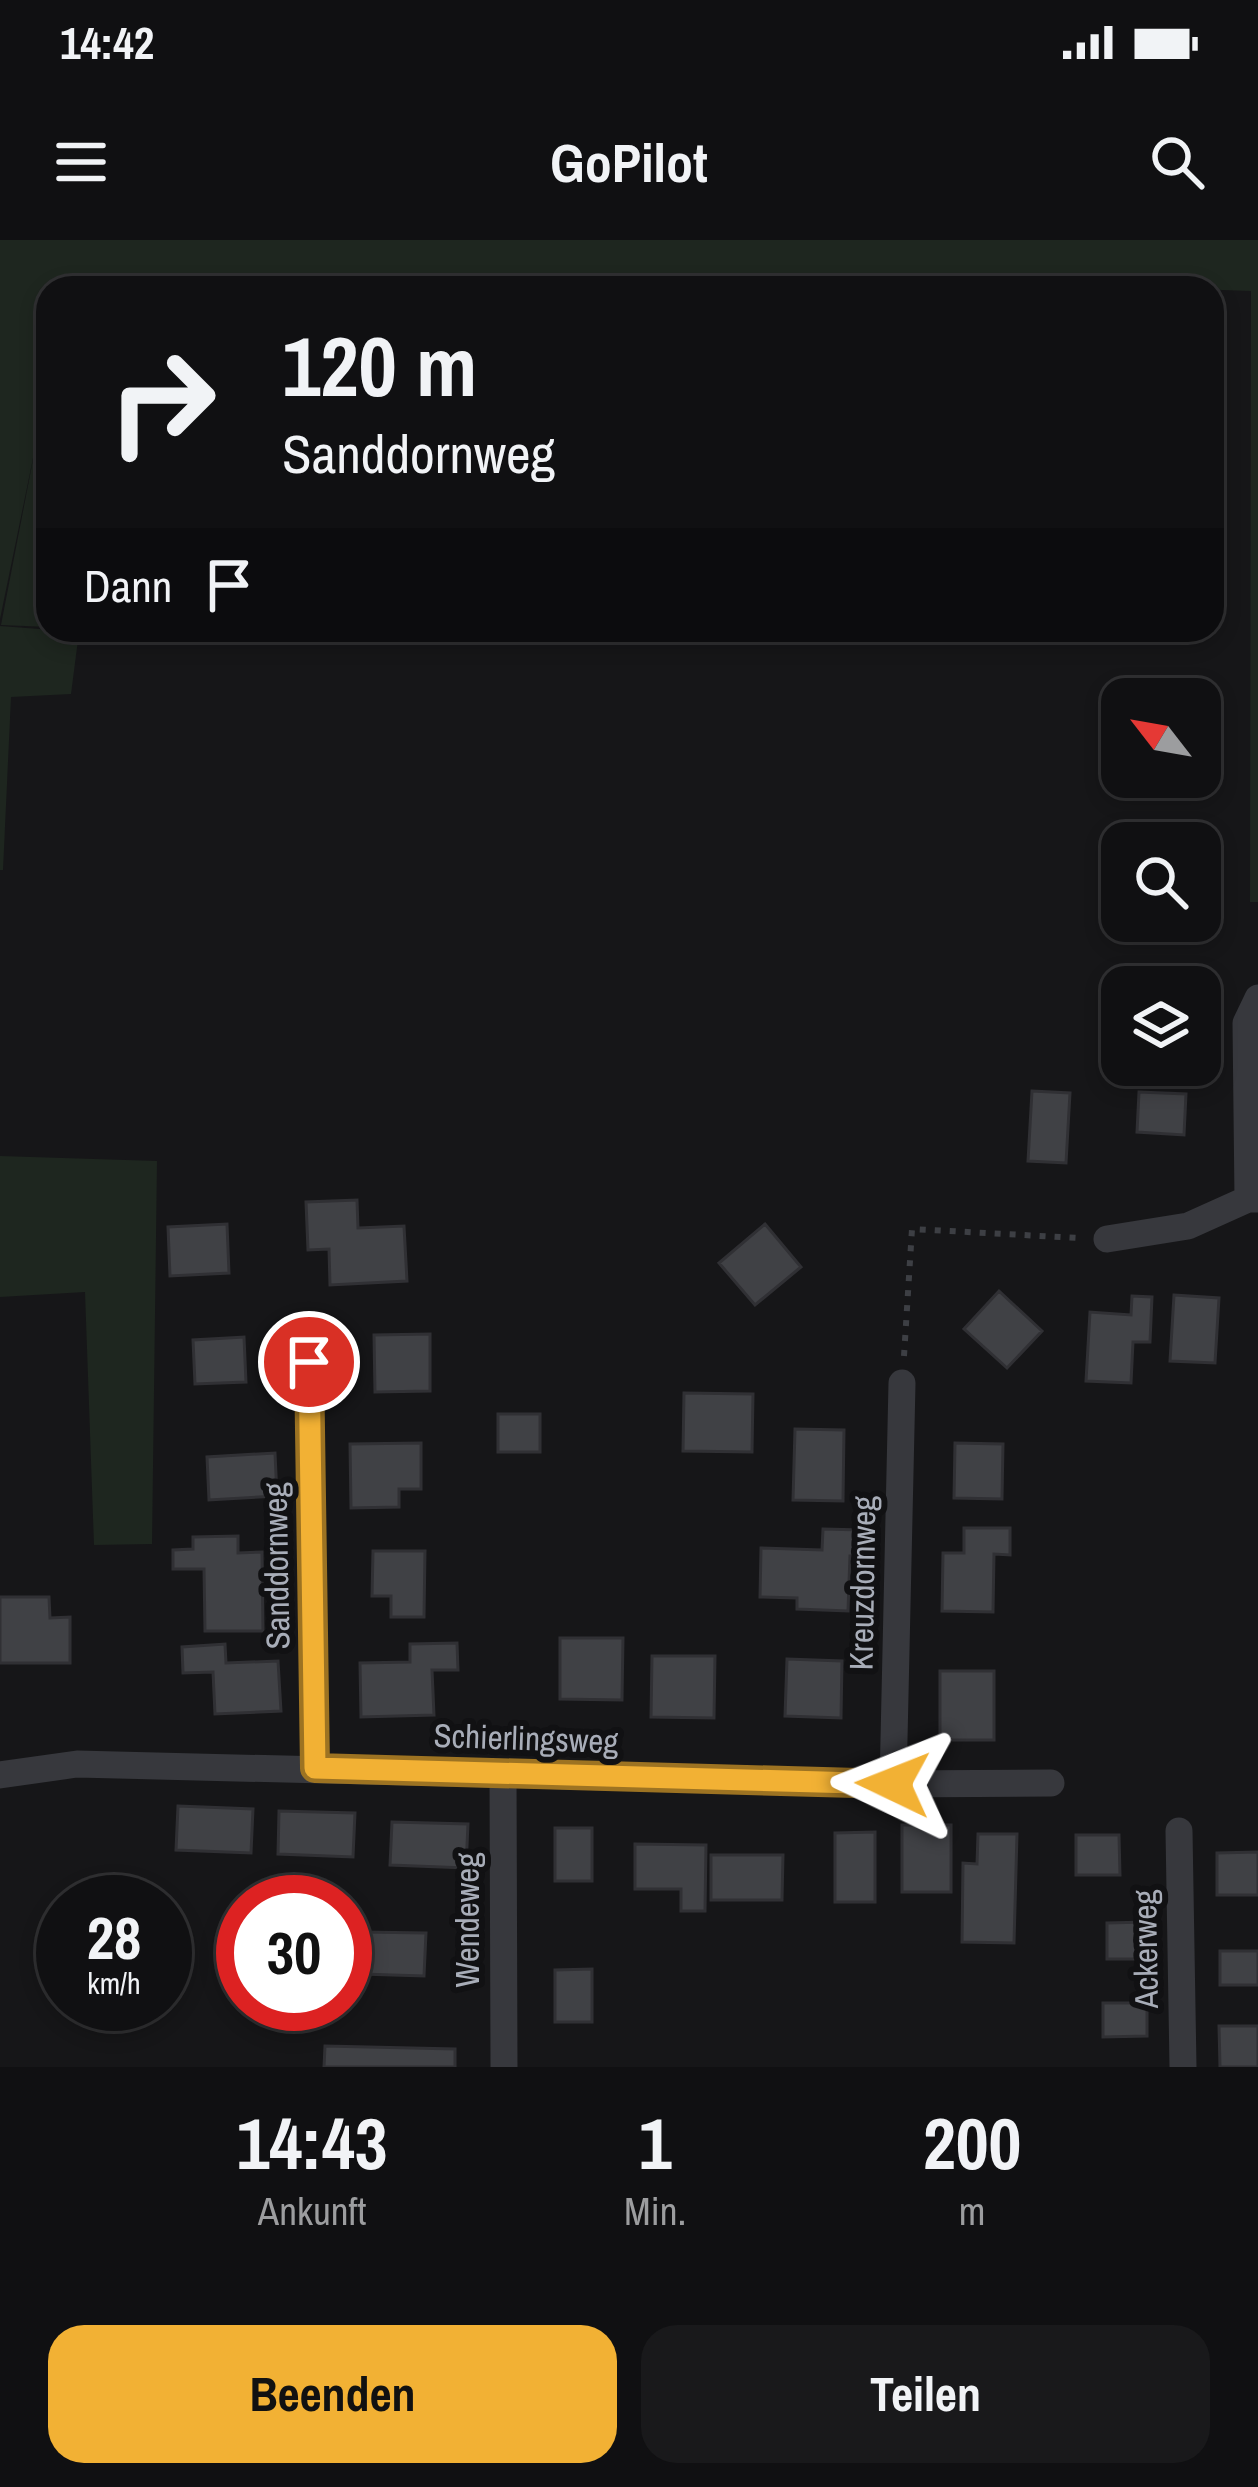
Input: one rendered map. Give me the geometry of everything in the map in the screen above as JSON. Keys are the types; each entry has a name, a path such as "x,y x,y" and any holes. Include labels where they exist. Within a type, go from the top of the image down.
{"street":[{"path":"1107,1239 1188,1226 1253,1198 1246,1023 1258,998"},
{"name":"Sanddornweg","path":"309,1362 315,1768"},
{"name":"Kreuzdornweg","path":"893,1784 902,1383"},
{"name":"Schierlingsweg","path":"0,1775 77,1763 893,1784 1052,1783"},
{"name":"Wendeweg","path":"502,1773 504,2067"},
{"name":"Ackerweg","path":"1179,1831 1183,2067"}],"path":[{"path":"902,1383 912,1229 1107,1239"}],"shaded area":[{"path":"0,240 1258,240 1258,902 1250,902 1251,291 1224,290 1224,276 36,276 36,444 0,619"},
{"path":"36,444 36,626 1,625"},
{"path":"0,626 36,629 36,642 78,642 71,694 11,697 0,870"},
{"path":"0,1156 157,1161 152,1544 94,1545 85,1292 0,1297"}],"building":[{"path":"1032,1091 1070,1093 1066,1163 1028,1161"},
{"path":"1139,1092 1186,1094 1184,1135 1137,1132"},
{"path":"357,1200 358,1228 404,1226 407,1281 330,1285 329,1249 308,1250 306,1202"},
{"path":"227,1224 229,1273 170,1276 168,1227"},
{"path":"765,1224 801,1267 755,1305 719,1263"},
{"path":"999,1291 1042,1331 1007,1368 964,1329"},
{"path":"1174,1295 1219,1298 1215,1363 1170,1361"},
{"path":"1132,1296 1152,1297 1150,1342 1133,1342 1131,1383 1086,1381 1090,1312 1131,1315"},
{"path":"430,1334 430,1391 375,1392 374,1335"},
{"path":"244,1337 246,1382 195,1384 193,1340"},
{"path":"684,1393 753,1394 752,1452 683,1451"},
{"path":"498,1414 540,1414 540,1452 498,1452"},
{"path":"795,1429 844,1430 843,1501 793,1500"},
{"path":"421,1443 421,1489 399,1489 399,1507 351,1508 350,1444"},
{"path":"955,1443 1003,1444 1002,1499 954,1498"},
{"path":"275,1453 277,1496 209,1500 207,1457"},
{"path":"964,1528 1010,1528 1010,1555 994,1554 993,1612 942,1611 943,1553 964,1553"},
{"path":"823,1529 862,1530 862,1556 850,1556 848,1611 797,1609 797,1598 760,1597 761,1548 822,1550"},
{"path":"238,1536 238,1553 262,1552 263,1631 205,1631 204,1569 173,1569 173,1550 193,1549 193,1537"},
{"path":"373,1551 425,1551 424,1617 391,1617 391,1596 372,1596"},
{"path":"0,1597 49,1597 50,1618 70,1617 70,1663 0,1663"},
{"path":"560,1638 623,1638 622,1700 560,1699"},
{"path":"457,1643 458,1670 432,1670 434,1715 361,1717 360,1663 410,1662 410,1644"},
{"path":"225,1644 226,1663 278,1661 281,1711 215,1714 213,1672 183,1673 182,1647"},
{"path":"652,1656 715,1656 714,1718 651,1717"},
{"path":"787,1659 842,1661 841,1718 785,1716"},
{"path":"940,1671 994,1671 994,1740 940,1740"},
{"path":"178,1806 253,1809 251,1853 176,1850"},
{"path":"279,1811 355,1813 353,1857 278,1854"},
{"path":"392,1822 468,1824 466,1868 390,1865"},
{"path":"902,1825 951,1825 951,1892 902,1892"},
{"path":"555,1828 592,1828 592,1881 555,1881"},
{"path":"875,1832 875,1902 835,1902 835,1833"},
{"path":"978,1834 1017,1834 1014,1943 962,1942 963,1863 977,1864"},
{"path":"1076,1835 1119,1835 1120,1875 1076,1875"},
{"path":"635,1844 706,1845 705,1911 681,1911 681,1889 635,1889"},
{"path":"1258,1852 1258,1895 1217,1895 1217,1853"},
{"path":"711,1855 783,1855 782,1900 711,1900"},
{"path":"1146,1922 1146,1959 1107,1959 1107,1923"},
{"path":"372,1932 426,1933 424,1976 372,1974"},
{"path":"1220,1951 1258,1951 1258,1985 1220,1985"},
{"path":"592,1969 592,2022 555,2022 555,1970"},
{"path":"1103,2003 1147,2003 1147,2036 1103,2037"},
{"path":"1219,2026 1258,2026 1258,2067 1220,2067"},
{"path":"325,2046 455,2049 455,2067 324,2067"}],"route":[{"path":"309,1362 315,1768 893,1784"}]}
